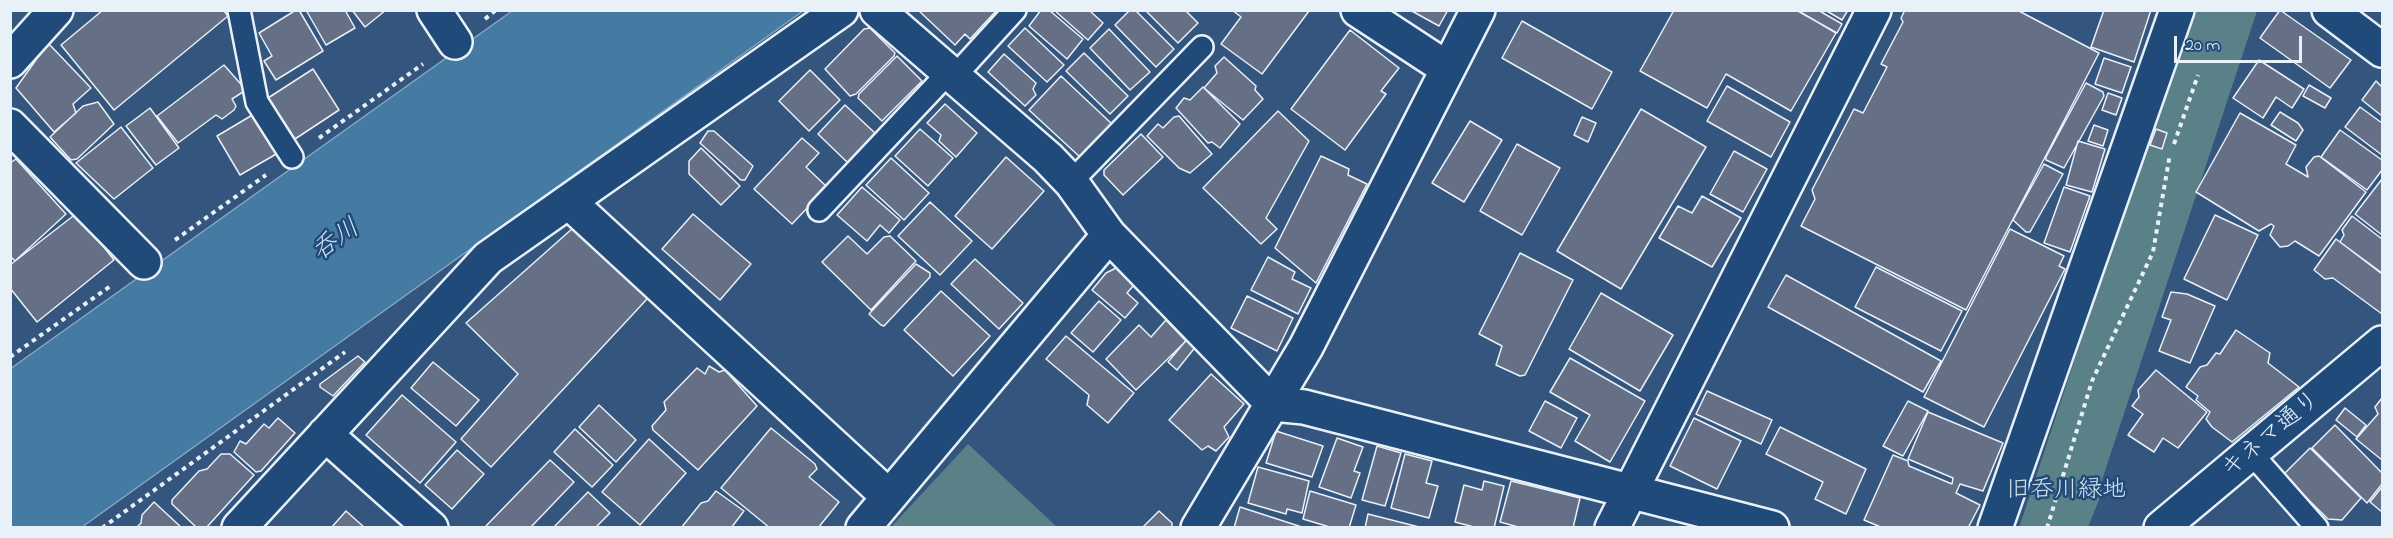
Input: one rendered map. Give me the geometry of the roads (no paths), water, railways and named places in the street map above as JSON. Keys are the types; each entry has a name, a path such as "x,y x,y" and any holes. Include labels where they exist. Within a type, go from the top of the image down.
{"street":[{"path":"10,61 56,10"},
{"path":"434,10 455,42"},
{"path":"239,528 488,258 841,10"},
{"path":"877,10 1048,158 1071,182 1109,235 1273,404 1304,407 1772,528"},
{"path":"1358,10 1448,69"},
{"path":"1198,528 1306,347 1478,10"},
{"path":"1612,528 1874,10"},
{"path":"1995,528 2177,10"},
{"path":"2329,10 2382,50"},
{"path":"10,126 144,262"},
{"path":"569,202 888,496"},
{"path":"863,528 1109,235"},
{"name":"キネマ通り","path":"2161,528 2382,343"},
{"path":"325,434 431,528"}],"lane":[{"path":"239,10 257,102 292,157"},
{"path":"819,210 1015,10"},
{"path":"1071,182 1202,47"},
{"path":"2251,453 2318,528"}],"water":[{"name":"呑川","path":"512,11 803,11 82,527 11,527 10,369"}],"park label":[{"name":"旧呑川緑地","path":"2066,492"}]}
